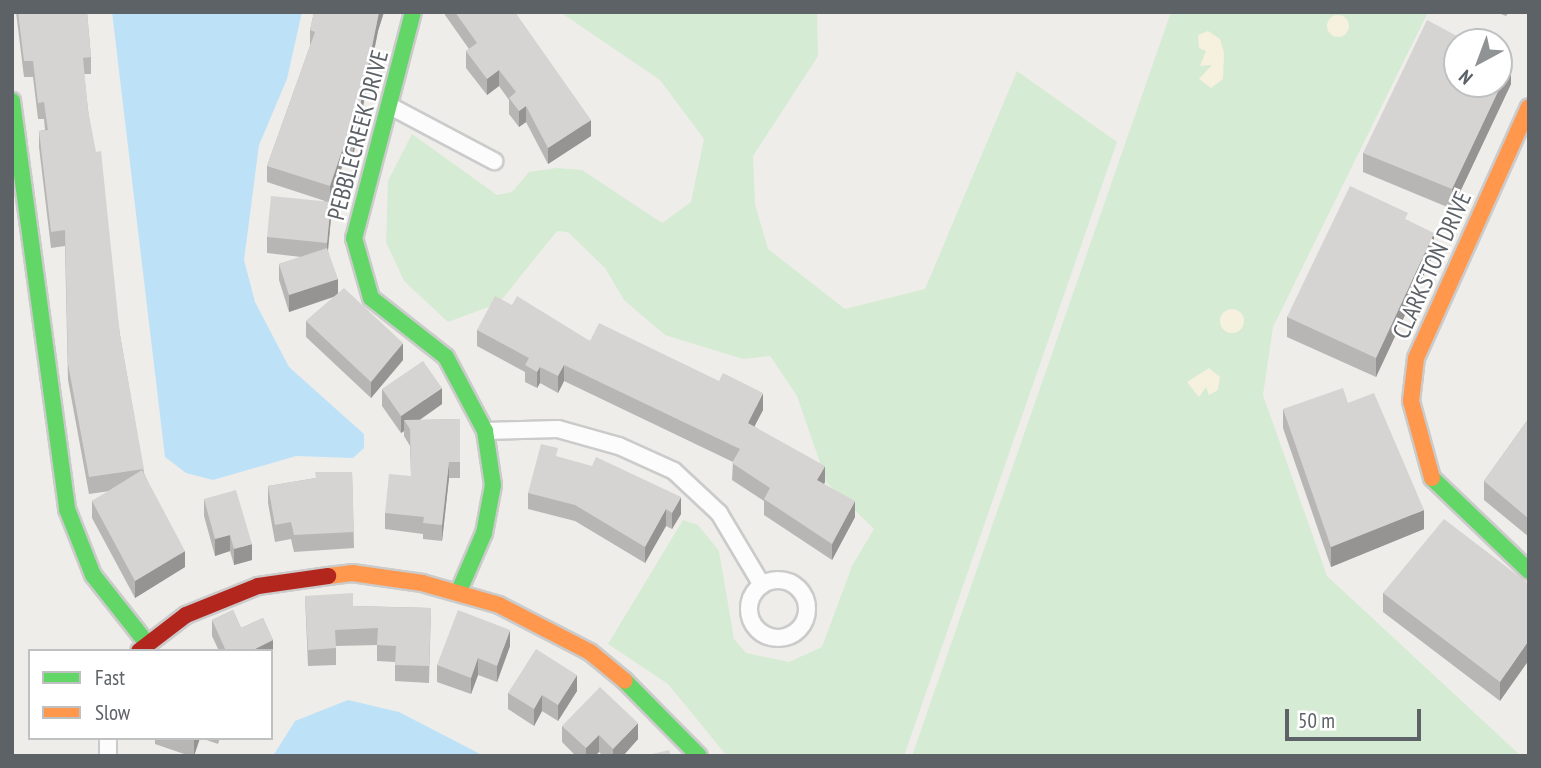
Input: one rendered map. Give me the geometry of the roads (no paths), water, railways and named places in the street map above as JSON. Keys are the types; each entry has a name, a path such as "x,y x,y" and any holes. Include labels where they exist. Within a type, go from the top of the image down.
{"street":[{"name":"PEBBLECREEK DRIVE","path":"413,12 354,238 356,263 371,298 446,357 485,431 493,485 484,533 459,591"},
{"path":"12,101 73,533 93,575 142,647 209,604 299,578 374,574 459,591 537,622 590,652 667,718 699,756"},
{"path":"390,106 494,161"},
{"name":"CLARKSTON DRIVE","path":"1529,107 1431,318 1416,358 1411,401 1418,446 1435,486 1529,571"},
{"path":"485,431 558,429 619,446 674,471 719,513 762,585"}],"water":[{"path":"112,12 302,12 287,79 259,145 244,260 255,302 289,367 364,434 364,448 353,458 296,456 213,480 186,473 165,457"},
{"path":"348,700 399,712 484,756 273,756 295,721"}]}
